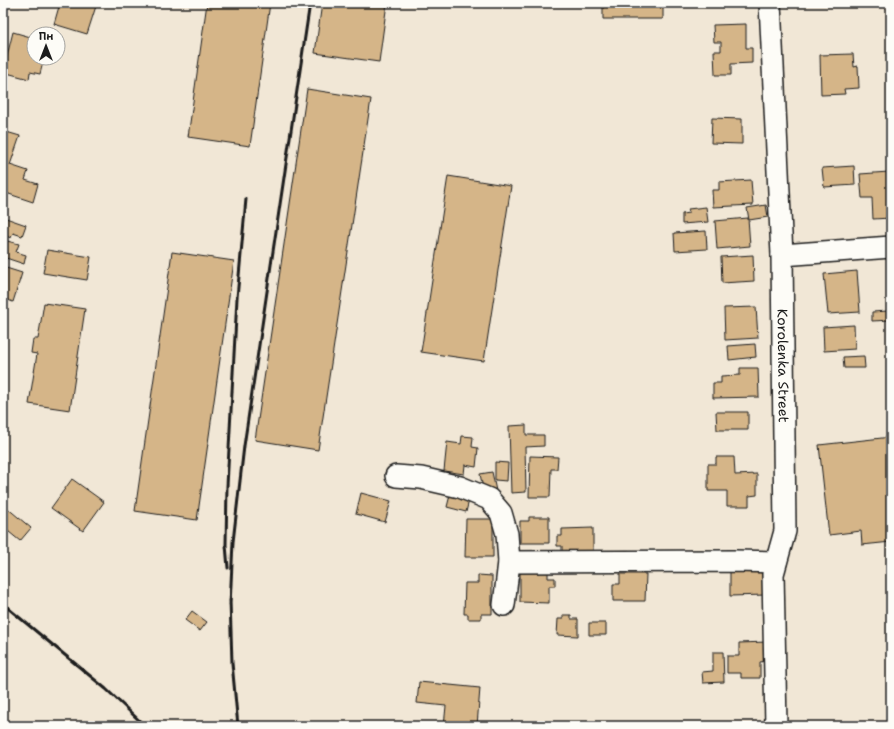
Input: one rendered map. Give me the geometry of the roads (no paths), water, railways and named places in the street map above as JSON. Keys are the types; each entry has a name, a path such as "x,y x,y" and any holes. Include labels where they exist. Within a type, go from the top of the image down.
{"street":[{"name":"Korolenka Street","path":"770,3 782,254 785,531 773,574 776,726"},
{"path":"782,254 891,247"},
{"path":"396,476 420,478 460,487 489,499 502,513 507,534 509,562 504,605"},
{"path":"509,562 776,562"}],"railway":[{"path":"230,605 233,542 244,446 310,3"},
{"path":"228,568 226,545 227,486 237,298 246,199"},
{"path":"230,600 232,663 238,726"},
{"path":"3,604 106,689 145,726"}]}
